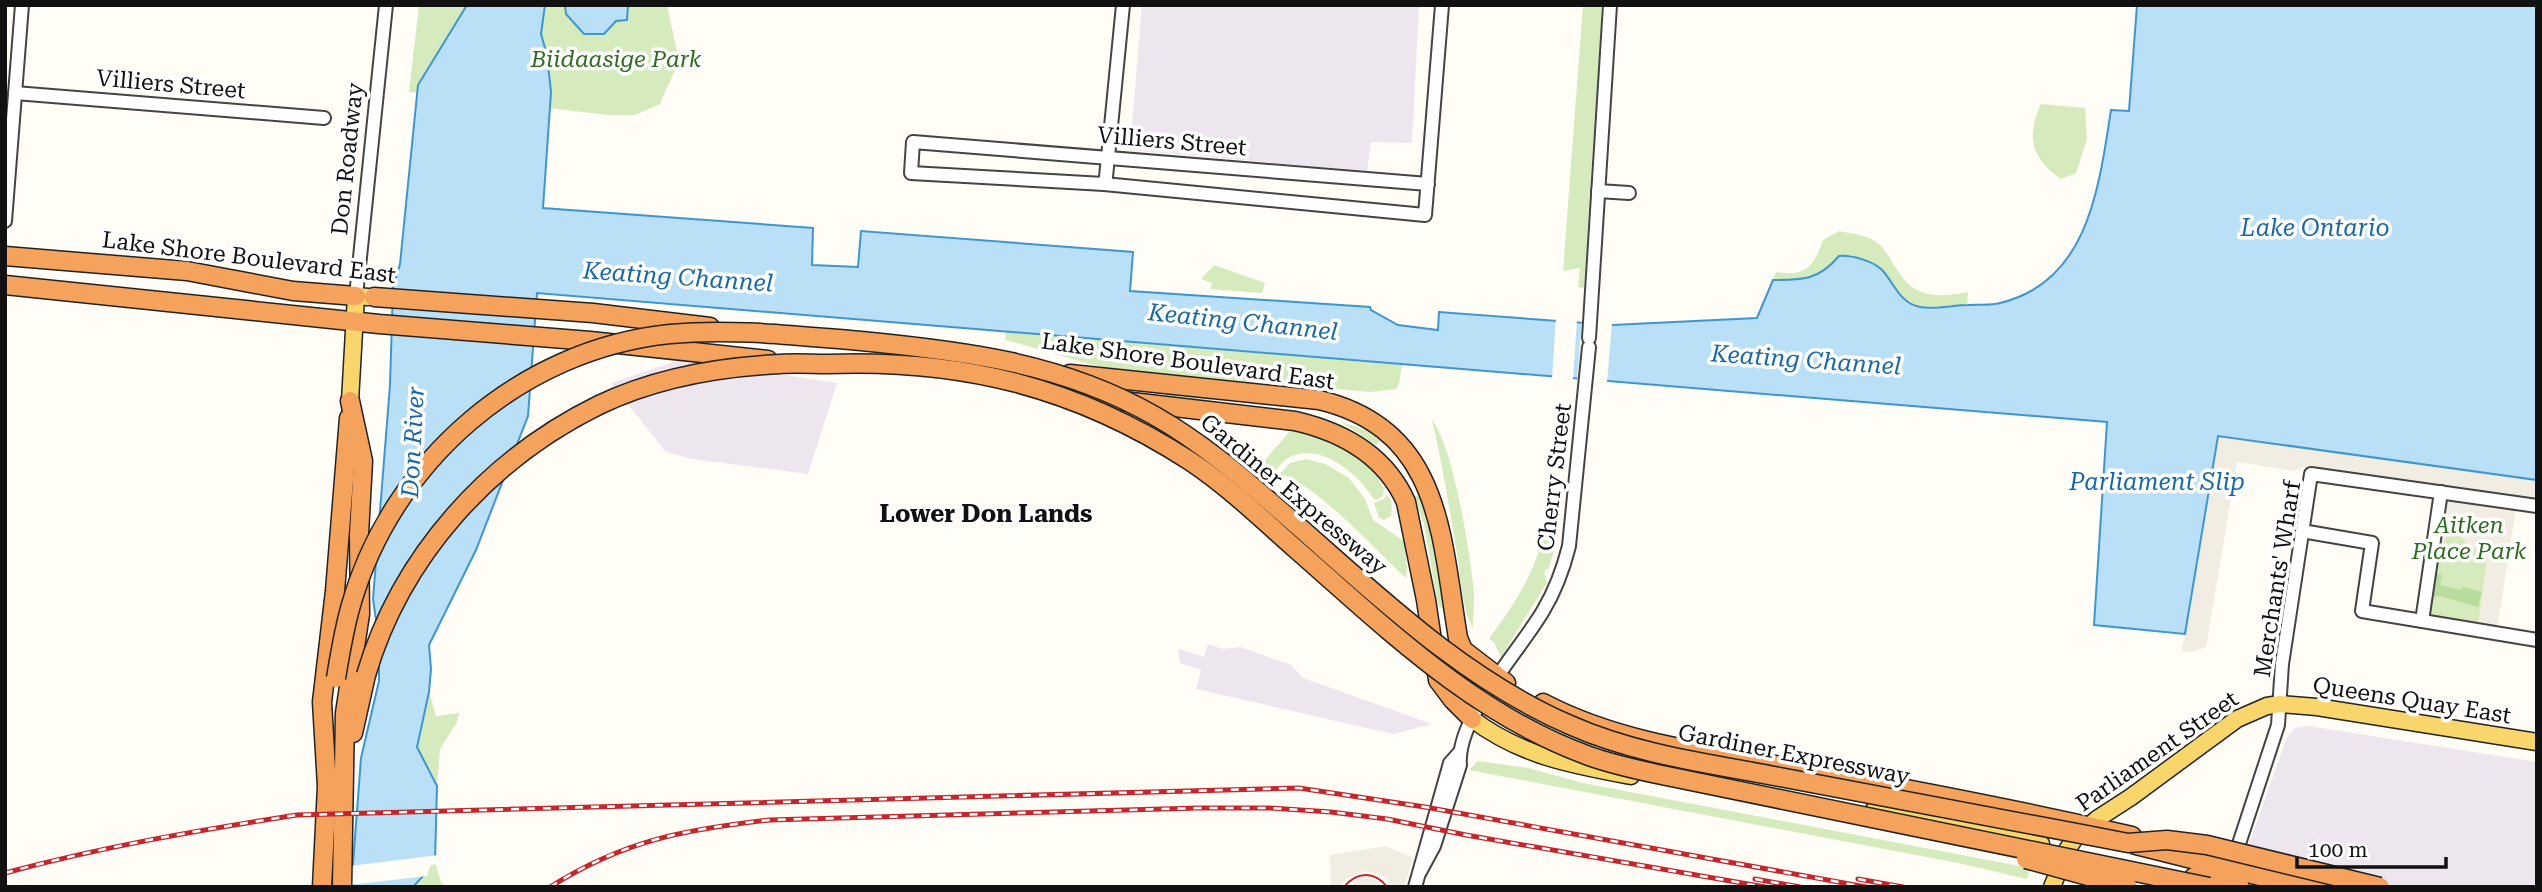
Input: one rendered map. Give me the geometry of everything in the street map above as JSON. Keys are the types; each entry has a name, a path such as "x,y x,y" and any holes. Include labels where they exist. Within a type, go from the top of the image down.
{"highway":[{"name":"Lake Shore Boulevard East","path":"5,256 187,271 280,289 593,313 1006,358 1064,373 1276,394 1332,403 1367,420 1402,448 1421,474 1434,504 1447,558 1458,638 1463,650 1497,677 1551,707 1600,727 1671,746 2089,825 2339,887"},
{"name":"Lake Shore Boulevard East","path":"5,285 354,322 590,341 921,374 1314,425 1346,438 1382,465 1400,488 1406,502 1425,597 1438,680 1472,719"},
{"name":"Gardiner Expressway","path":"335,789 336,678 351,604 367,562 389,517 418,474 447,441 481,410 515,387 565,362 597,351 667,334 721,333 901,345 976,353 1074,378 1112,393 1154,415 1211,453 1436,644 1498,688 1569,725 1629,746 1682,758 2129,843 2303,887"},
{"name":"Gardiner Expressway","path":"335,789 353,734 372,654 388,617 430,544 471,495 515,456 537,440 616,397 683,376 757,366 868,362 948,369 1024,383 1080,402 1144,433 1192,462 1235,496 1372,617 1456,684 1500,714 1565,746 1611,763 1657,774 2209,887"},
{"path":"1225,390 1276,419"},
{"path":"322,887 360,614 363,461 350,401"},
{"path":"342,887 335,789 322,702 335,591 350,401"},
{"path":"1978,839 2023,859 2128,887"},
{"path":"2129,843 2167,840 2207,845 2380,887"},
{"path":"2067,849 2240,887"}],"main road":[{"name":"Don Roadway","path":"350,401 354,322 365,296"},
{"name":"Queens Quay East","path":"2280,704 2317,706 2537,742"},
{"name":"Parliament Street","path":"2052,887 2067,849 2089,825 2237,719 2258,709 2280,704"},
{"name":"Lake Shore Boulevard East","path":"1472,719 1520,749 1595,769 1695,787 1797,795 2067,849"}],"street":[{"path":"5,221 22,5"},
{"name":"Don Roadway","path":"365,296 386,5"},
{"path":"1122,5 1107,177 1104,184 1425,215 1442,5"},
{"name":"Cherry Street","path":"1415,887 1434,846 1460,765 1458,753 1472,719 1542,612 1564,565 1569,547 1593,298 1610,5"},
{"name":"Villiers Street","path":"15,93 324,118"},
{"name":"Villiers Street","path":"1104,184 911,173 913,142 1428,184"},
{"path":"1598,191 1629,193"},
{"name":"Merchants' Wharf","path":"2234,859 2278,725 2282,664 2311,474 2537,506"},
{"path":"2422,621 2441,492"},
{"path":"2302,531 2372,544 2362,611 2537,640"}],"shaded area":[{"path":"1142,5 1419,5 1412,143 1371,142 1367,171 1130,150"},
{"path":"682,359 837,383 808,474 692,459 666,452 611,383"},
{"path":"2218,436 2537,480 2537,499 2303,467 2294,471 2237,462 2206,647 2192,652 2182,651"},
{"path":"2445,499 2516,510 2497,628 2478,625 2488,551 2470,548 2454,530 2448,535 2435,559"},
{"path":"1208,644 1223,649 1240,647 1291,665 1303,678 1432,724 1393,734 1196,689 1201,670 1180,663 1178,649 1204,657"},
{"path":"2309,726 2537,762 2537,887 2394,887 2248,847 2287,737 2295,728"},
{"path":"1386,846 1413,858 1404,887 1393,887 1382,875 1364,871 1346,879 1340,887 1331,887 1330,855"},
{"path":"1358,879 1374,879 1384,887 1349,887"}],"green space":[{"name":"Biidaasige Park","path":"419,5 667,5 679,61 660,104 635,115 609,115 409,92"},
{"path":"1583,5 1601,5 1584,288 1578,287 1580,268 1563,271"},
{"path":"2041,104 2085,108 2087,139 2076,173 2061,179 2043,163 2034,146 2034,127"},
{"path":"1839,231 1861,235 1876,242 1908,284 1924,293 1950,295 1968,292 1967,305 1920,307 1900,297 1881,269 1852,255 1839,256 1824,270 1810,277 1773,280 1776,272 1794,273 1807,268 1816,257 1823,240"},
{"path":"1214,265 1265,283 1262,293 1210,289 1212,283 1201,279"},
{"path":"1005,332 1402,365 1396,389 1370,392 1118,370 1006,340"},
{"path":"1166,394 1211,397 1211,406 1166,402"},
{"path":"1432,420 1447,452 1464,523 1474,589 1473,628 1464,604"},
{"path":"1341,422 1372,432 1381,440 1376,445"},
{"path":"1290,431 1331,440 1361,459 1381,475 1378,479 1384,488 1383,496 1376,500 1339,464 1310,453 1296,455 1283,462 1272,476 1260,466"},
{"path":"1306,459 1325,464 1349,478 1365,499 1373,520 1404,541 1406,578 1329,505 1312,491 1280,474 1290,463"},
{"path":"1421,494 1433,529 1447,611 1438,606 1424,524 1414,497"},
{"path":"1386,495 1391,501 1392,510 1391,516 1384,520 1379,518 1374,503 1384,499"},
{"name":"Aitken Place Park","path":"2442,497 2504,507 2488,625 2427,616"},
{"path":"1542,538 1556,545 1548,570 1546,569 1544,574 1545,580 1548,581 1501,657 1494,642 1489,639 1528,578"},
{"path":"2434,573 2442,575 2440,585 2482,592 2478,607 2440,596 2433,597 2431,594"},
{"path":"429,692 436,716 459,713 457,722 440,749 437,786 417,747"},
{"path":"1478,761 1528,768 1583,783 2030,868 2027,879 1958,863 1469,770"},
{"path":"435,862 445,887 413,887 423,876 427,863"}],"water":[{"path":"467,5 545,5 541,34 547,55 551,92 543,208 813,228 812,265 858,267 861,231 1133,252 1130,291 1370,307 1398,325 1438,330 1439,312 1612,325 1757,318 1773,280 1810,277 1824,270 1839,256 1874,264 1883,271 1903,298 1913,305 1937,308 2000,303 2030,292 2053,275 2071,253 2084,227 2101,169 2111,110 2129,111 2137,5 2537,5 2537,480 2218,436 2185,634 2094,625 2107,422 537,293 528,416 476,550 429,645 429,692 417,747 437,786 435,862 427,863 423,876 413,887 354,887 353,864 361,758 379,681 379,641 373,599 390,385 393,288 400,264 418,85"},
{"path":"565,5 628,5 627,20 616,21 604,34 584,34 566,14"}],"pier":[{"path":"1556,317 1577,319 1573,380 1552,379"},
{"path":"1582,319 1612,322 1607,383 1577,381"},
{"path":"439,855 438,863 430,866 427,876 350,885 350,866"}],"tram line":[{"path":"1344,887 1355,878 1366,875 1377,878 1387,887"}],"railway":[{"path":"5,873 150,840 297,815 1299,788 1425,807 1866,887"},
{"path":"550,887 604,858 655,840 709,828 769,820 1199,808 1270,808 1387,819 1765,887"},
{"path":"1755,879 1800,887"},
{"path":"1858,879 1903,887"}],"district":[{"name":"Lower Don Lands","path":"986,514"}],"water label":[{"name":"Lake Ontario","path":"2315,228"},
{"name":"Keating Channel","path":"678,277"},
{"name":"Keating Channel","path":"1243,322"},
{"name":"Keating Channel","path":"1806,360"},
{"name":"Don River","path":"413,442"},
{"name":"Parliament Slip","path":"2157,482"}]}
